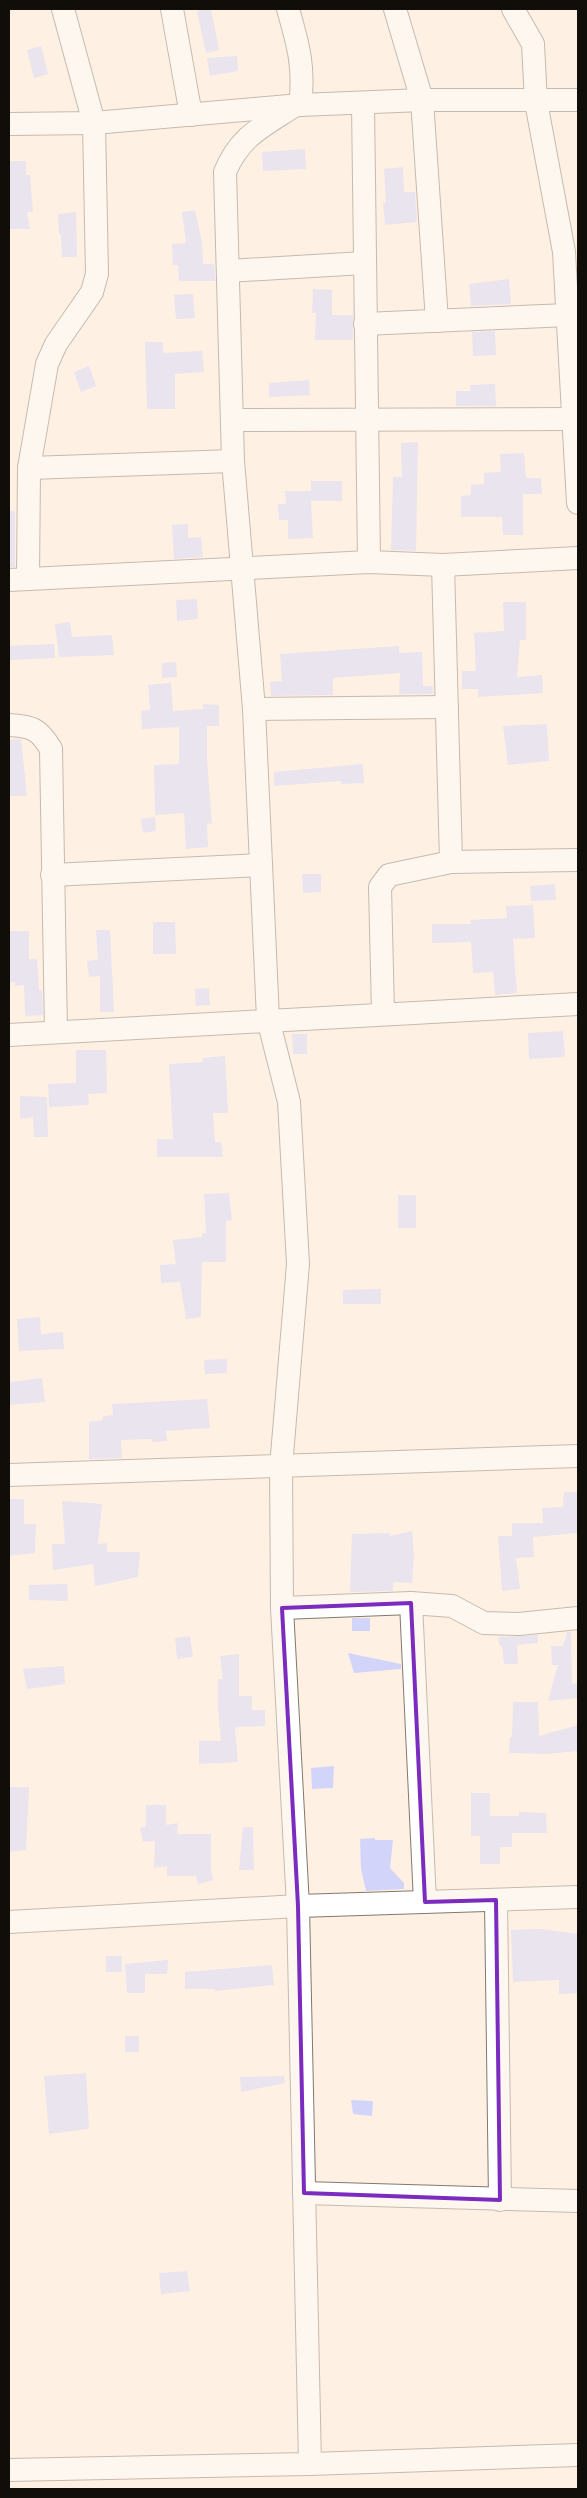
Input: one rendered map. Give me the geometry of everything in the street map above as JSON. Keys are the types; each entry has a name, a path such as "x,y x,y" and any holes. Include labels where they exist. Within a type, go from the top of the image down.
{"street":[{"path":"63,9 94,122 97,274 92,292 56,344 48,364 29,468 19,580 240,567 369,562 443,564 578,558"},
{"path":"172,9 191,115"},
{"path":"288,9 300,52 304,80 297,106 250,135 234,152 225,172 233,461 240,567 254,709 268,1019 289,1102 298,1264 281,1467 282,1608 298,1906 310,2464"},
{"path":"395,9 422,100 437,321"},
{"path":"513,9 533,44 536,102 571,252 568,315 578,503"},
{"path":"9,124 94,122 297,106 422,100 536,102 578,100"},
{"path":"363,104 369,562"},
{"path":"228,271 364,263"},
{"path":"365,324 568,315"},
{"path":"232,420 574,419"},
{"path":"29,468 233,461"},
{"path":"443,564 452,862"},
{"path":"254,709 447,707"},
{"path":"9,725 25,726 42,733 51,749 56,1032"},
{"path":"383,1014 380,887 389,875 452,862 578,860"},
{"path":"52,875 261,865"},
{"path":"9,1034 578,1004"},
{"path":"9,1474 281,1467 578,1456"},
{"path":"282,1608 411,1603 452,1606 484,1623 519,1624 578,1618"},
{"path":"411,1603 425,1902"},
{"path":"9,1922 298,1906 578,1897"},
{"path":"496,1900 500,2200"},
{"path":"304,2193 578,2201"},
{"path":"9,2470 310,2464 578,2455"}],"highlighted area":[{"path":"411,1603 425,1902 496,1900 500,2200 304,2193 298,1906 282,1608"}],"building":[{"path":"211,9 219,50 206,53 197,11"},
{"path":"41,46 48,74 34,78 27,50"},
{"path":"237,56 238,71 210,76 207,58"},
{"path":"305,149 306,169 263,171 262,152"},
{"path":"9,161 26,161 26,175 30,175 33,212 27,212 30,229 9,229"},
{"path":"403,167 404,192 415,192 417,222 385,225 383,203 386,203 384,169"},
{"path":"195,210 202,242 203,264 214,264 215,281 179,281 178,265 173,265 172,244 186,243 182,212"},
{"path":"76,212 77,257 62,257 58,214"},
{"path":"509,279 511,304 471,306 469,284"},
{"path":"313,289 332,290 332,315 353,315 353,340 315,340 316,313 312,313"},
{"path":"193,294 195,318 176,319 174,295"},
{"path":"495,331 496,355 473,356 472,332"},
{"path":"145,342 163,342 163,353 202,351 204,372 175,374 175,409 147,409"},
{"path":"89,366 96,386 81,392 74,372"},
{"path":"309,380 310,395 269,397 269,383"},
{"path":"495,384 496,406 456,406 456,391 471,391 470,385"},
{"path":"418,442 416,551 391,550 393,477 402,477 401,443"},
{"path":"524,453 526,478 541,478 542,494 523,494 523,535 503,535 502,517 461,517 461,496 471,495 471,485 484,484 484,473 501,472 500,454"},
{"path":"311,481 342,481 342,501 311,501 313,538 288,539 288,520 279,520 278,504 286,504 285,491 311,491"},
{"path":"9,511 15,511 15,567 9,567"},
{"path":"188,524 188,538 201,537 203,557 174,559 172,525"},
{"path":"197,599 198,619 177,621 176,600"},
{"path":"503,602 526,602 526,640 520,640 517,677 542,675 543,693 478,697 478,689 462,689 462,671 476,671 474,633 504,631"},
{"path":"70,622 72,637 112,635 114,655 59,657 55,624"},
{"path":"54,644 55,658 9,660 9,646"},
{"path":"399,646 399,653 422,652 423,686 433,686 433,694 399,694 400,673 333,678 333,695 271,696 270,682 282,681 280,654"},
{"path":"176,662 177,677 162,678 162,663"},
{"path":"171,683 173,711 203,709 203,704 219,705 219,726 207,726 207,760 212,824 207,823 208,847 186,849 184,813 155,815 154,765 179,764 179,727 142,729 141,711 150,710 148,685"},
{"path":"547,724 549,761 508,765 503,726"},
{"path":"21,739 27,796 9,796 9,740"},
{"path":"363,764 364,783 341,784 341,781 274,786 274,772"},
{"path":"155,817 156,831 143,833 141,819"},
{"path":"302,874 321,874 321,892 303,893"},
{"path":"555,884 556,900 531,901 530,886"},
{"path":"533,905 535,938 513,939 517,993 495,995 493,972 473,973 471,942 432,943 432,924 471,924 470,920 507,918 506,906"},
{"path":"153,922 175,922 176,954 153,954"},
{"path":"96,930 110,930 114,1012 100,1012 100,976 89,977 87,961 98,960"},
{"path":"9,931 29,931 29,959 37,959 39,990 42,990 43,1015 25,1016 24,985 15,986 15,982 9,983"},
{"path":"209,988 210,1005 196,1006 195,989"},
{"path":"563,1031 565,1057 529,1059 528,1033"},
{"path":"292,1034 307,1034 307,1054 293,1054"},
{"path":"76,1050 106,1050 107,1093 88,1094 89,1105 49,1107 48,1084 76,1083"},
{"path":"225,1056 228,1113 213,1113 215,1142 221,1142 223,1157 157,1157 157,1139 173,1139 169,1064 203,1062 203,1058"},
{"path":"20,1096 47,1097 48,1137 34,1137 33,1117 20,1119"},
{"path":"229,1193 232,1220 226,1221 226,1262 202,1262 201,1317 186,1319 180,1282 161,1283 160,1265 176,1264 173,1240 202,1237 202,1233 206,1233 204,1194"},
{"path":"398,1195 416,1195 416,1228 398,1228"},
{"path":"381,1289 381,1304 343,1304 343,1290"},
{"path":"40,1317 41,1334 63,1332 64,1349 19,1351 17,1319"},
{"path":"227,1359 227,1373 205,1374 204,1360"},
{"path":"42,1378 45,1402 9,1405 9,1382"},
{"path":"207,1399 210,1428 166,1431 167,1441 152,1442 151,1439 121,1440 122,1458 89,1459 89,1422 103,1420 103,1416 113,1415 112,1404"},
{"path":"564,1492 578,1492 578,1533 533,1537 534,1557 516,1558 520,1589 502,1591 498,1536 512,1536 512,1523 543,1523 542,1508 563,1507"},
{"path":"9,1499 24,1499 24,1524 36,1524 35,1553 9,1556"},
{"path":"62,1501 102,1504 98,1544 107,1543 107,1552 140,1552 138,1577 95,1586 93,1564 53,1570 52,1544 65,1544"},
{"path":"412,1531 414,1554 412,1583 393,1582 393,1591 350,1592 352,1534 390,1533 390,1536"},
{"path":"67,1584 68,1601 29,1600 29,1585"},
{"path":"352,1618 370,1618 370,1631 352,1631"},
{"path":"567,1632 571,1632 572,1684 578,1683 578,1698 548,1701 558,1665 552,1665 551,1646 563,1646"},
{"path":"538,1635 538,1643 517,1645 518,1664 504,1664 502,1646 500,1646 498,1637"},
{"path":"190,1636 193,1657 177,1659 175,1638"},
{"path":"348,1653 401,1664 401,1669 354,1673"},
{"path":"239,1654 239,1696 252,1696 252,1710 265,1710 265,1726 235,1727 238,1762 199,1764 199,1741 221,1741 218,1679 223,1679 220,1656"},
{"path":"64,1666 65,1684 27,1689 23,1669"},
{"path":"513,1702 538,1702 539,1736 578,1725 578,1751 546,1754 509,1753 510,1737 512,1737"},
{"path":"334,1766 333,1788 312,1789 311,1768"},
{"path":"9,1787 29,1787 26,1850 9,1852"},
{"path":"471,1793 490,1793 490,1816 519,1816 519,1812 546,1813 547,1833 512,1833 512,1847 500,1847 500,1864 480,1864 480,1836 471,1836"},
{"path":"146,1805 166,1805 166,1825 178,1823 177,1834 211,1834 211,1870 213,1880 198,1884 196,1876 167,1876 167,1866 154,1868 155,1841 143,1842 140,1828 146,1827"},
{"path":"243,1827 253,1827 254,1870 239,1870"},
{"path":"375,1838 375,1840 393,1840 390,1868 404,1883 404,1889 366,1891 361,1869 360,1839"},
{"path":"539,1929 578,1934 578,1993 559,1994 559,1980 513,1982 511,1930"},
{"path":"106,1956 122,1956 122,1972 106,1972"},
{"path":"168,1960 167,1974 145,1974 145,1993 127,1993 125,1964"},
{"path":"272,1965 274,1985 215,1991 215,1989 185,1989 185,1972"},
{"path":"125,2036 139,2036 139,2052 125,2052"},
{"path":"86,2073 89,2129 49,2134 44,2076"},
{"path":"284,2076 285,2083 241,2092 240,2077"},
{"path":"351,2100 373,2101 372,2116 353,2114"},
{"path":"187,2271 190,2291 161,2294 159,2273"}]}
